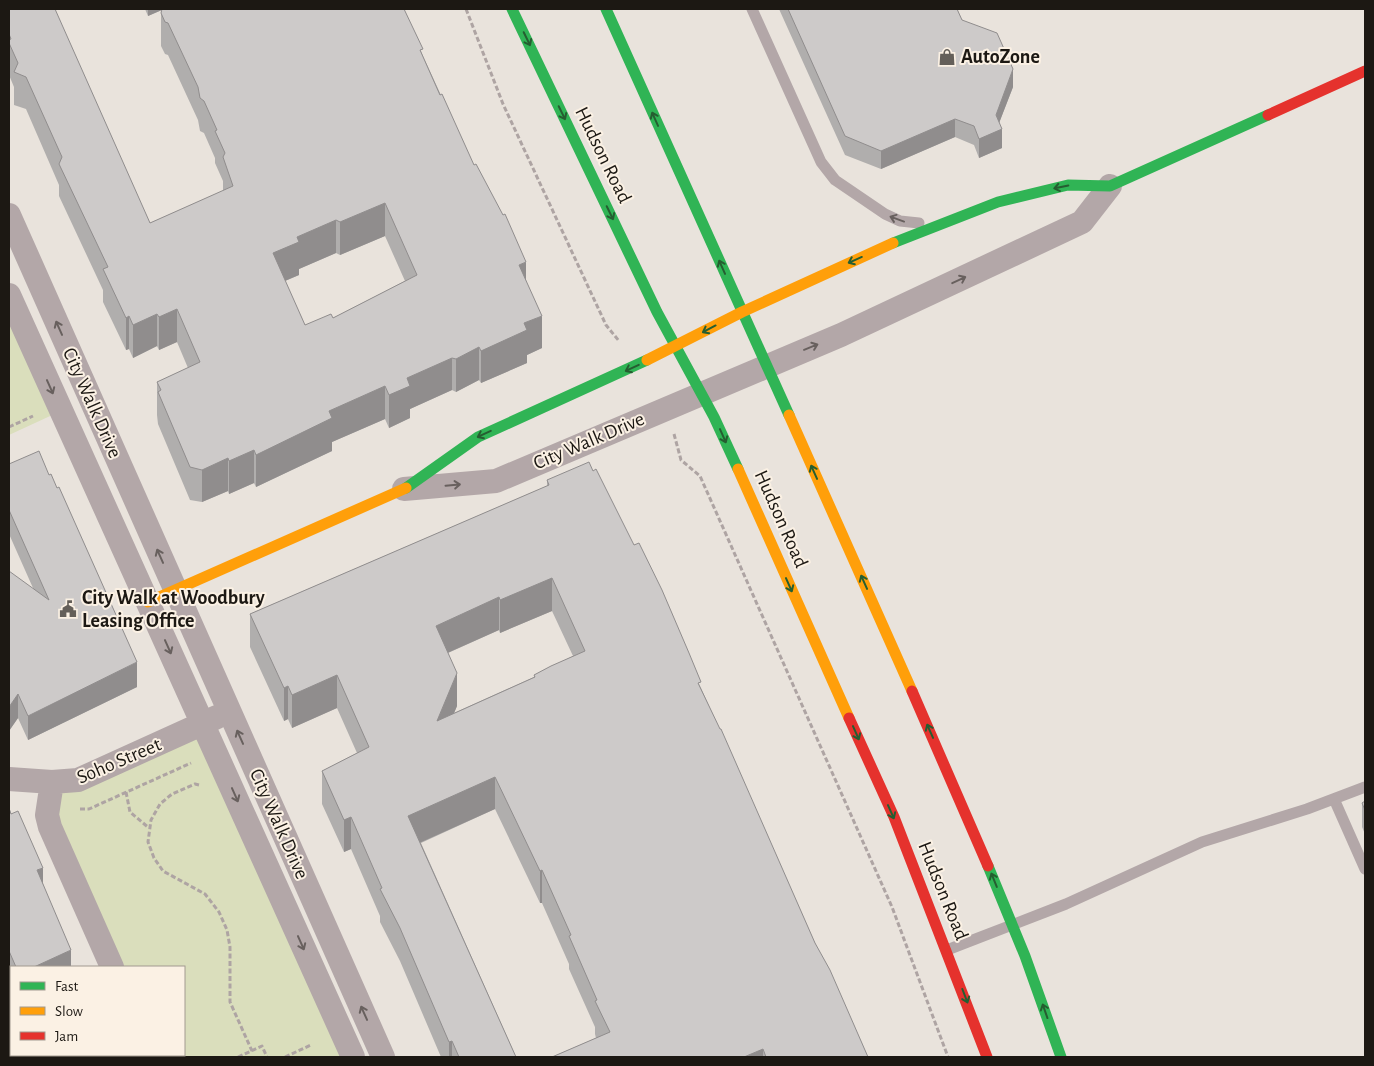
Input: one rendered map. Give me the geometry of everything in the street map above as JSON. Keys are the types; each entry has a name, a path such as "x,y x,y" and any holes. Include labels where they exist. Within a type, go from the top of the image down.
{"street":[{"name":"Hudson Road","path":"512,9 676,346 718,426 894,817 987,1057"},
{"path":"606,9 959,795 1013,925 1061,1057"},
{"path":"1110,186 1365,70"},
{"name":"City Walk Drive","path":"148,602 404,489 478,437 676,346 742,312 945,220 998,202 1068,185 1110,186"},
{"name":"City Walk Drive","path":"404,489 496,481 766,365 841,335 1082,222 1110,186"},
{"name":"City Walk Drive","path":"9,215 383,1057"},
{"name":"City Walk Drive","path":"9,295 353,1057"},
{"name":"Soho Street","path":"112,966 50,827 47,814 52,782 62,783 78,780 229,712"},
{"path":"9,779 52,782"}],"lane":[{"path":"752,9 821,162 835,180 900,221 915,223 945,220"},
{"path":"947,950 1066,904 1202,842 1334,800 1365,787"},
{"path":"1334,800 1365,869"}],"path":[{"path":"466,9 503,104 606,325 616,336"},
{"path":"674,437 681,460 700,476 892,907 948,1057"},
{"path":"75,806 86,810 194,761"},
{"path":"200,786 195,784 164,800 156,809 149,828 149,847 163,871 205,894 220,912 227,930 230,947 230,1002 252,1051"},
{"path":"126,792 130,812 149,828"},
{"path":"285,1057 310,1045"},
{"path":"238,1057 262,1046 267,1057"}],"green space":[{"path":"9,295 61,411 9,435"},
{"path":"203,724 353,1057 152,1057 185,1056 185,966 112,966 50,827 62,783"}],"building":[{"path":"9,9 55,9 150,223 233,186 223,157 225,153 215,131 217,130 204,101 200,98 198,87 168,23 165,22 161,13 162,9 404,9 423,49 420,50 440,95 442,94 474,165 476,164 503,215 505,214 526,262 519,265 542,316 524,323 527,330 481,351 479,347 456,359 452,358 407,378 410,386 389,395 385,386 329,411 332,418 256,455 254,450 229,461 228,458 202,470 190,467 158,392 161,390 157,382 200,362 177,309 159,317 157,314 133,325 129,316 126,318 103,269 108,267 59,164 62,157 26,77 14,72 18,63 9,43 11,39 9,34","holes":["385,203 417,275 333,318 331,314 305,325 273,253 299,242 297,237 336,220 340,222"]},
{"path":"788,9 957,9 962,20 997,33 1013,69 996,115 1002,129 979,139 974,126 955,119 881,151 845,136"},
{"name":"City Walk at Woodbury Leasing Office","path":"39,451 49,475 51,474 57,488 59,487 137,662 28,716 18,694 9,707 9,571 49,600 9,510 9,464"},
{"path":"589,462 593,471 596,469 634,545 639,543 689,653 701,682 698,683 721,729 815,943 830,970 868,1057 766,1057 763,1049 744,1057 552,1057 610,1032 595,1001 597,1000 569,936 571,935 542,870 540,871 495,777 408,816 516,1057 459,1057 452,1041 449,1042 400,928 380,889 382,888 351,817 344,820 322,771 369,747 337,675 292,695 288,686 284,688 250,614 549,485 547,480","holes":["552,578 585,651 551,666 534,675 535,677 437,721 457,673 436,626 499,597 500,600"]},
{"path":"9,808 11,814 18,811 43,868 37,870 71,950 36,966 16,966 9,951"},
{"path":"124,1056 124,1057 58,1057"}],"traffic: fast":[{"path":"512,9 657,312 714,417 738,469"},
{"path":"606,9 789,415"},
{"path":"893,243 998,202 1068,185 1110,186 1268,115"},
{"path":"406,488 478,437 647,360"},
{"path":"988,866 1025,956 1061,1057"}],"traffic: slow":[{"path":"647,360 742,312 893,243"},
{"path":"789,415 912,691"},
{"path":"738,469 849,718"},
{"path":"148,602 406,488"}],"traffic: jam":[{"path":"1268,115 1365,71"},
{"path":"912,691 988,866"},
{"path":"849,718 894,817 987,1057"}],"place":[{"name":"AutoZone","path":"947,57"},
{"name":"City Walk at Woodbury Leasing Office","path":"68,609"}]}
